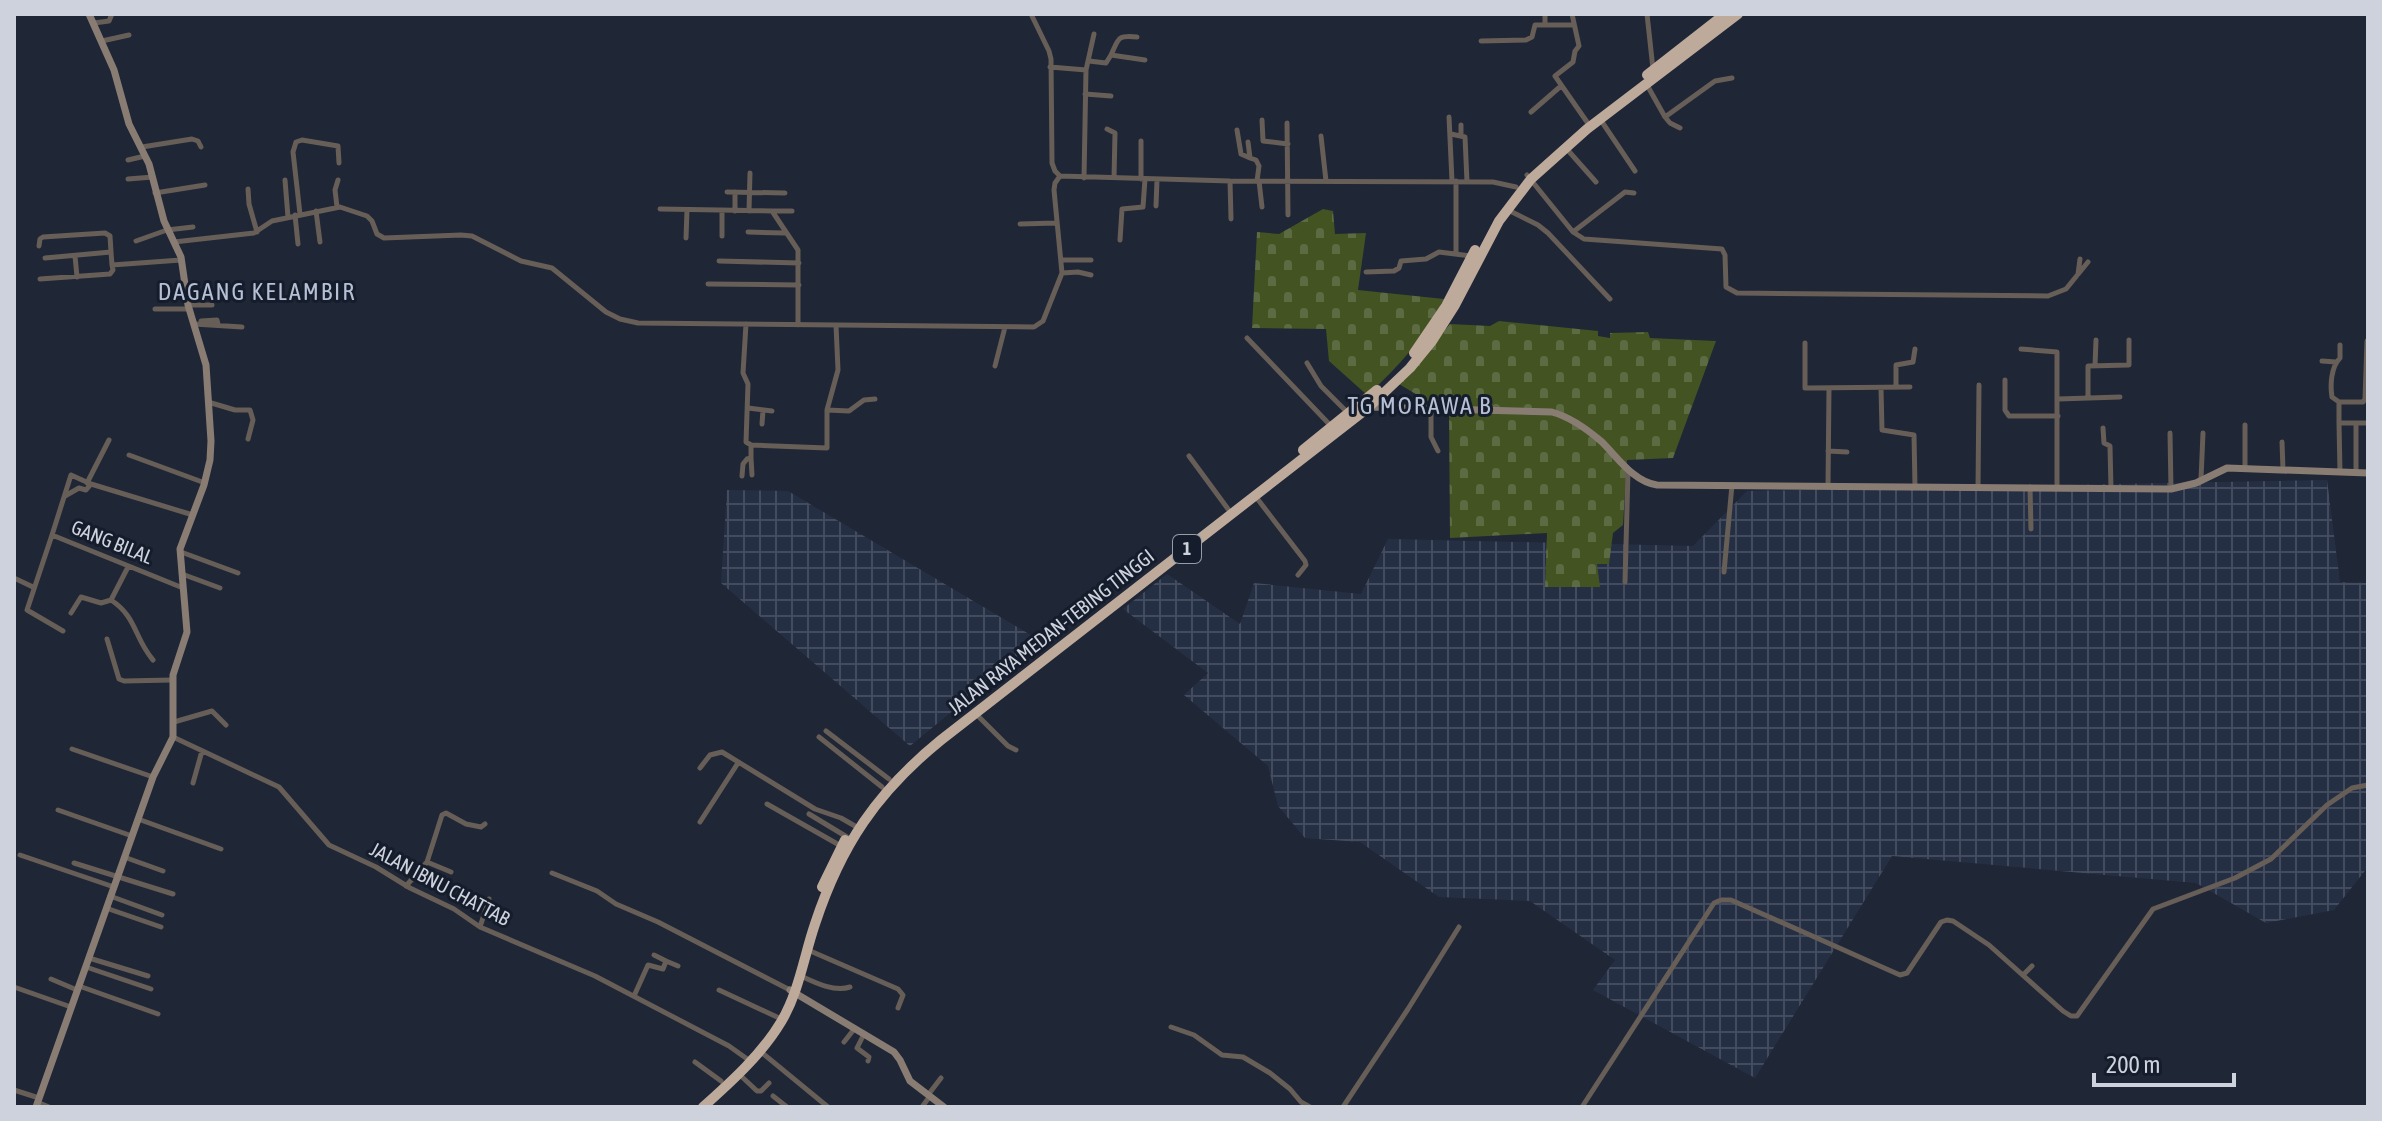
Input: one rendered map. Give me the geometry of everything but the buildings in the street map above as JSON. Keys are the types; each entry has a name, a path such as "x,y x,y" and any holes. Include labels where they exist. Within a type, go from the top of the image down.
{"highway":[{"name":"JALAN RAYA MEDAN-TEBING TINGGI","path":"703,1107 748,1060 792,991 800,976 828,889 853,839 879,799 915,762 976,713 1369,407 1410,368 1432,341 1507,210 1529,177 1559,142 1722,20 1738,14"},
{"name":"JALAN RAYA MEDAN-TEBING TINGGI","path":"693,1107 760,1051 783,1019 821,891 844,842 885,783 955,721 1384,384 1422,343 1500,208 1516,187 1647,84 1722,20"}],"street":[{"path":"37,1102 153,777 173,737 172,680 187,629 180,551 205,483 211,450 206,362 189,307 181,260 167,230 146,156 128,120 114,70 89,14"},
{"path":"94,23 109,21 112,14"},
{"path":"1031,14 1049,51 1052,163 1060,176 1230,181 1454,181 1501,183 1516,187"},
{"path":"1545,14 1545,25"},
{"path":"1572,14 1579,46 1573,62 1555,78 1587,122"},
{"path":"1647,14 1654,70"},
{"path":"1481,41 1530,40 1534,25 1575,25"},
{"path":"1084,178 1086,70 1094,34"},
{"path":"102,41 129,35"},
{"path":"1089,61 1106,63 1119,38 1137,37"},
{"path":"1111,55 1145,60"},
{"path":"1050,67 1086,70"},
{"path":"1665,117 1715,81 1732,78"},
{"path":"1647,84 1665,117 1680,128"},
{"path":"1531,112 1561,86"},
{"path":"1085,94 1111,96"},
{"path":"1449,117 1456,254"},
{"path":"1600,119 1635,171"},
{"path":"1262,120 1263,141 1288,144"},
{"path":"1287,123 1288,215"},
{"path":"1461,125 1461,135"},
{"path":"1107,129 1115,133 1114,178"},
{"path":"1237,130 1241,154 1258,163 1262,207"},
{"path":"1451,134 1465,137 1467,182"},
{"path":"1321,136 1326,181"},
{"path":"142,147 192,139 198,141 201,147"},
{"path":"298,244 293,152 296,142 302,140 338,146 339,163"},
{"path":"1120,240 1122,209 1143,207 1141,141"},
{"path":"1248,142 1250,158"},
{"path":"1565,147 1596,182"},
{"path":"128,160 146,156"},
{"path":"749,211 750,173"},
{"path":"174,242 257,232 272,221 346,207 367,216 377,234 384,238 472,236 521,261 552,268 606,312 620,319 648,324 1030,328 1040,325 1062,273 1054,186 1060,176"},
{"path":"128,179 153,177"},
{"path":"1529,177 1573,232 1589,240 1719,248 1725,255 1726,287 1737,293 2035,297 2066,289 2088,262"},
{"path":"285,180 295,215"},
{"path":"337,207 335,190 338,180"},
{"path":"1156,206 1157,180"},
{"path":"1230,181 1231,219"},
{"path":"155,193 205,185"},
{"path":"248,189 257,232"},
{"path":"727,192 785,193"},
{"path":"735,192 735,211"},
{"path":"1573,232 1625,192 1634,193"},
{"path":"660,209 792,211"},
{"path":"686,238 687,210"},
{"path":"1507,210 1540,226 1610,299"},
{"path":"316,211 320,242"},
{"path":"722,211 722,236"},
{"path":"772,211 797,247 798,325"},
{"path":"1020,224 1056,223"},
{"path":"136,241 167,230 193,227"},
{"path":"748,232 786,233"},
{"path":"39,246 43,237 105,233 110,236 113,270 110,274 40,279"},
{"path":"45,258 111,252"},
{"path":"1366,272 1394,271 1399,268 1400,261 1426,259 1437,252 1472,256"},
{"path":"75,256 77,277"},
{"path":"2078,275 2080,259"},
{"path":"112,265 181,260"},
{"path":"1062,260 1091,260"},
{"path":"719,261 799,263"},
{"path":"1062,273 1091,275"},
{"path":"708,284 799,285"},
{"path":"155,309 212,305"},
{"path":"193,322 242,327"},
{"path":"746,324 743,373 748,384 748,408 745,440 751,445 827,448 827,410 838,370 836,325"},
{"path":"995,366 1005,327"},
{"path":"1247,338 1332,427"},
{"path":"2095,365 2096,340"},
{"path":"2088,397 2088,366 2129,365 2129,340"},
{"path":"2340,345 2332,397 2339,402 2365,401 2367,341"},
{"path":"1805,343 1804,388 1910,387"},
{"path":"1896,387 1896,365 1913,362 1915,349"},
{"path":"2021,349 2057,352 2057,488"},
{"path":"2322,361 2336,362"},
{"path":"1307,363 1321,386 1349,413"},
{"path":"2005,380 2005,410 2009,416 2058,416"},
{"path":"1978,488 1979,385"},
{"path":"1828,488 1829,388"},
{"path":"1881,388 1882,430 1914,435 1915,488"},
{"path":"2058,399 2120,397"},
{"path":"827,410 849,411 864,400 875,399"},
{"path":"208,402 235,410 250,410 253,420 248,439"},
{"path":"2339,402 2340,472"},
{"path":"1369,407 1552,412 1594,435 1629,470 1653,485 2171,489 2187,486 2221,469 2368,473"},
{"path":"748,408 772,411"},
{"path":"762,424 763,410"},
{"path":"1431,410 1431,437 1438,451"},
{"path":"2339,423 2368,423"},
{"path":"2356,423 2356,473"},
{"path":"2245,425 2245,468"},
{"path":"2103,428 2104,443 2110,446 2111,489"},
{"path":"2170,433 2171,489"},
{"path":"2201,479 2203,433"},
{"path":"64,496 79,488 86,490 109,440"},
{"path":"2282,442 2283,471"},
{"path":"751,445 752,475"},
{"path":"1828,451 1847,452"},
{"path":"129,455 205,483"},
{"path":"1189,456 1228,509"},
{"path":"742,476 744,462 751,458"},
{"path":"1625,582 1629,470"},
{"path":"52,535 71,475 89,484 193,515"},
{"path":"1724,572 1732,485"},
{"path":"2030,487 2031,529"},
{"path":"1255,497 1305,561 1306,565 1298,575"},
{"name":"GANG BILAL","path":"33,587 52,535 183,588"},
{"path":"180,551 238,573"},
{"path":"71,613 81,597 101,603 111,600 128,567"},
{"path":"181,574 220,588"},
{"path":"14,578 33,587 27,611 63,631"},
{"path":"111,600 124,609 153,660"},
{"path":"107,639 119,679 172,680"},
{"path":"174,722 212,711 226,725"},
{"path":"976,713 1008,746 1016,750"},
{"path":"826,731 885,783"},
{"name":"JALAN IBNU CHATTAB","path":"173,737 279,787 325,842 454,909 480,927 551,956 634,996 729,1046 748,1060"},
{"path":"819,737 885,783"},
{"path":"72,749 153,777"},
{"path":"193,783 202,751"},
{"path":"700,768 710,755 722,752 815,809 855,826"},
{"path":"700,822 738,763"},
{"path":"1582,1107 1714,903 1721,900 1731,900 1900,975 1907,973 1941,922 1947,920 1989,945 2063,1011 2077,1016 2153,909 2225,882 2271,859 2327,805 2352,788 2368,785"},
{"path":"767,804 844,842"},
{"path":"58,810 132,836"},
{"path":"406,886 427,862 443,814 472,826 485,824"},
{"path":"809,814 844,842"},
{"path":"138,819 221,849"},
{"path":"20,855 114,887"},
{"path":"124,857 163,871"},
{"path":"427,862 451,872"},
{"path":"74,863 173,894"},
{"path":"552,873 597,891 616,904 658,922 792,991 855,1028 894,1052 910,1081 944,1107"},
{"path":"110,896 162,915"},
{"path":"480,927 489,899"},
{"path":"106,908 161,927"},
{"path":"472,922 483,918"},
{"path":"1343,1107 1459,927"},
{"path":"807,950 898,989 903,995 898,1008"},
{"path":"654,955 678,966"},
{"path":"89,958 148,976"},
{"path":"634,996 648,965 663,969 666,961"},
{"path":"2023,975 2032,966"},
{"path":"86,967 151,989"},
{"path":"800,976 833,987 850,987"},
{"path":"51,979 158,1014"},
{"path":"14,987 71,1007"},
{"path":"719,990 777,1017"},
{"path":"1171,1027 1194,1035 1222,1055 1248,1060 1270,1073 1310,1107"},
{"path":"844,1042 855,1028"},
{"path":"864,1034 857,1048 869,1057 868,1061"},
{"path":"760,1051 828,1107"},
{"path":"695,1062 721,1081"},
{"path":"738,1073 757,1091 769,1083"},
{"path":"922,1107 941,1078"},
{"path":"14,1090 49,1107"},
{"path":"773,1096 787,1107"}],"shaded area":[{"path":"2327,480 2340,582 2368,583 2368,867 2334,910 2266,923 2196,883 1892,856 1755,1078 1593,990 1615,960 1530,901 1439,897 1360,842 1305,838 1278,806 1268,766 1184,695 1208,673 1123,609 1167,574 1240,624 1254,583 1361,594 1388,539 1693,546 1747,491"},
{"path":"727,490 788,491 1039,640 910,746 721,583"}],"green space":[{"path":"1323,209 1333,211 1335,234 1366,233 1358,290 1444,299 1410,351 1367,395 1329,361 1326,329 1252,328 1257,232 1279,234"},
{"path":"1499,321 1598,331 1598,336 1610,338 1610,333 1648,332 1650,338 1716,341 1673,458 1627,460 1623,525 1613,533 1609,564 1597,564 1600,587 1545,587 1547,533 1450,538 1449,414 1399,384 1450,324 1490,326"}],"district":[{"name":"DAGANG KELAMBIR","path":"257,292"},
{"name":"TG MORAWA B","path":"1420,406"}]}
